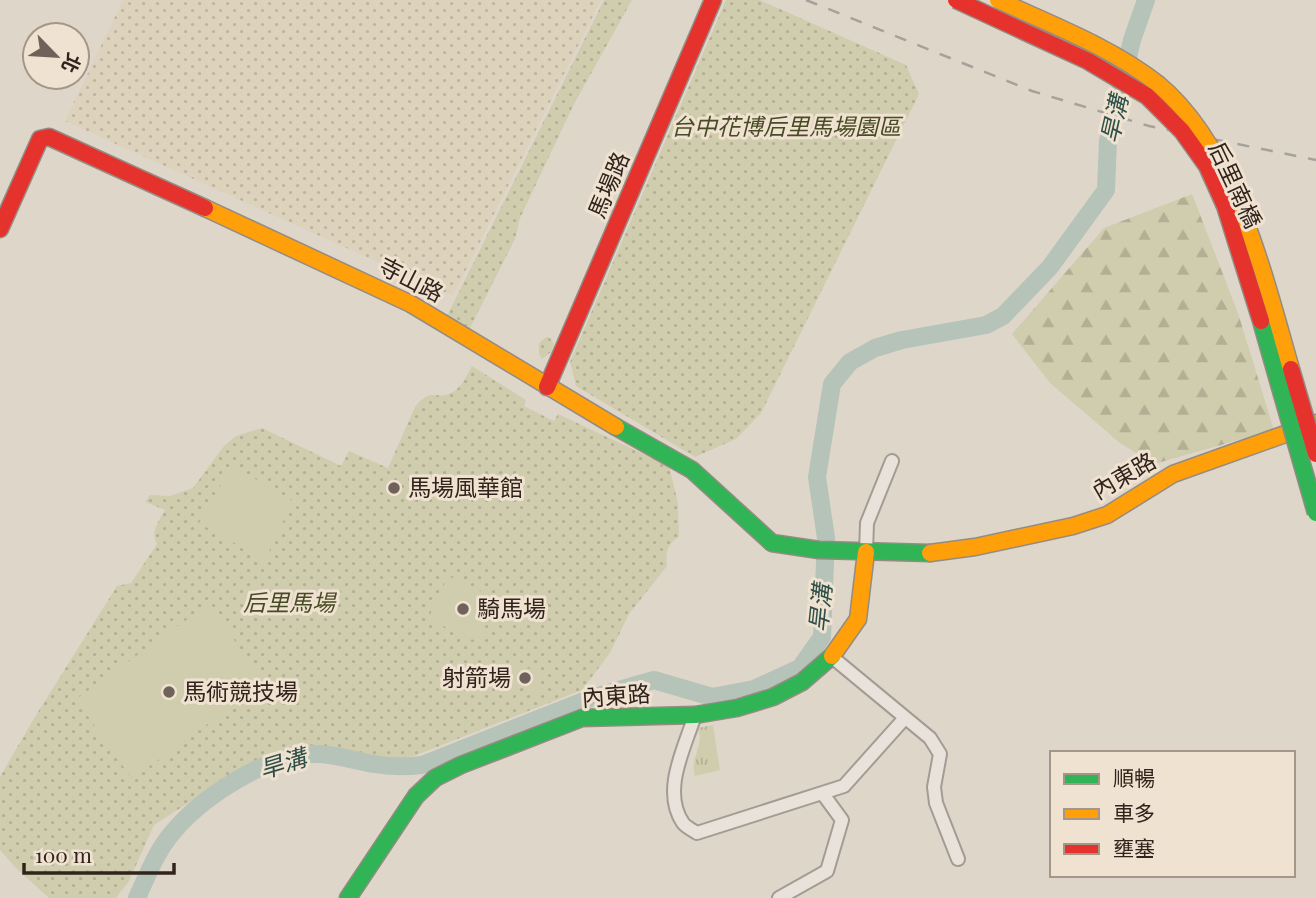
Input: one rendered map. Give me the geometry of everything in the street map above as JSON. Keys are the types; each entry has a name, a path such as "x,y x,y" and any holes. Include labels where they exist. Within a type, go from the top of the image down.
{"street":[{"name":"馬場路","path":"547,387 713,0"},
{"name":"后里南橋","path":"956,0 1088,61 1147,96 1182,131 1206,166 1225,206 1246,268 1316,513"},
{"name":"后里南橋","path":"998,0 1097,46 1158,84 1186,111 1219,158 1238,200 1316,454"},
{"name":"寺山路","path":"0,229 40,139 49,137 411,304 547,387 692,470 772,543 840,552"},
{"name":"內東路","path":"840,552 945,552 1073,526 1107,514 1136,499 1173,474 1316,423"},
{"path":"866,552 867,523 892,461"},
{"name":"內東路","path":"348,898 400,817 435,778 461,765 582,718 695,715 737,708 773,697 802,682 832,657 858,620 866,552"},
{"path":"832,657 930,738 940,754 934,787 936,803 957,859"},
{"path":"695,715 674,783 676,805 684,824 696,833 844,786 904,719"},
{"path":"779,898 827,871 842,820 823,794"}],"shaded area":[{"path":"123,0 601,0 453,296 65,121 79,91 91,91 91,67"}],"green space":[{"path":"604,0 632,0 573,106 520,218 515,239 470,328 447,316"},
{"name":"台中花博后里馬場園區","path":"726,0 760,0 906,65 919,94 761,413 736,439 695,457 576,386 570,362"},
{"path":"1192,194 1238,313 1274,430 1154,464 1120,443 1050,383 1012,334 1104,228"},
{"path":"546,337 554,344 551,352 542,359 539,343"},
{"name":"后里馬場","path":"472,366 526,400 524,406 554,421 558,414 669,466 678,503 679,537 668,549 667,566 629,614 610,653 582,690 414,756 396,759 315,745 292,749 238,771 154,825 129,881 116,898 49,898 0,850 0,777 117,586 131,583 157,544 154,535 165,510 145,502 150,495 170,496 193,488 224,446 236,436 262,428 341,466 349,451 388,468 415,407 430,395 446,395 455,391"},
{"path":"232,465 282,495 280,499 285,502 287,498 293,501 265,560 199,523"},
{"name":"騎馬場","path":"448,576 498,599 478,642 428,619"},
{"name":"馬術競技場","path":"210,603 263,684 132,779 76,699"},
{"name":"射箭場","path":"514,664 543,673 537,693 508,683"},
{"path":"713,725 720,770 695,776 694,763 700,740 698,728"}],"waterway":[{"name":"旱溝","path":"137,898 162,847 186,819 238,779 278,761 316,754 386,766 422,765 591,698 654,680 712,697 754,689 800,668 822,637 826,538 817,477 832,384 850,362 875,348 902,340 986,325 1003,316 1050,267 1106,190 1108,141 1132,40 1146,0"}],"railway":[{"path":"806,0 1032,91 1149,126 1316,160"}],"traffic: fast":[{"path":"1261,321 1316,513"},
{"path":"616,427 692,470 772,543 819,550 930,553"},
{"path":"348,898 416,796 435,778 461,765 582,718 695,715 737,708 773,697 802,682 832,656"}],"traffic: slow":[{"path":"998,0 1121,59 1158,84 1185,111 1207,142 1227,178 1243,216 1270,294 1291,369"},
{"path":"205,208 411,304 616,427"},
{"path":"930,553 975,547 1073,526 1107,515 1173,474 1316,423"},
{"path":"832,656 858,619 866,552"}],"traffic: jam":[{"path":"547,387 713,0"},
{"path":"956,0 1088,61 1147,96 1182,131 1207,166 1225,206 1261,321"},
{"path":"0,229 40,139 49,137 205,208"},
{"path":"1291,369 1316,454"}],"place":[{"name":"馬場風華館","path":"394,488"},
{"name":"騎馬場","path":"463,609"},
{"name":"射箭場","path":"525,678"},
{"name":"馬術競技場","path":"169,692"}]}
